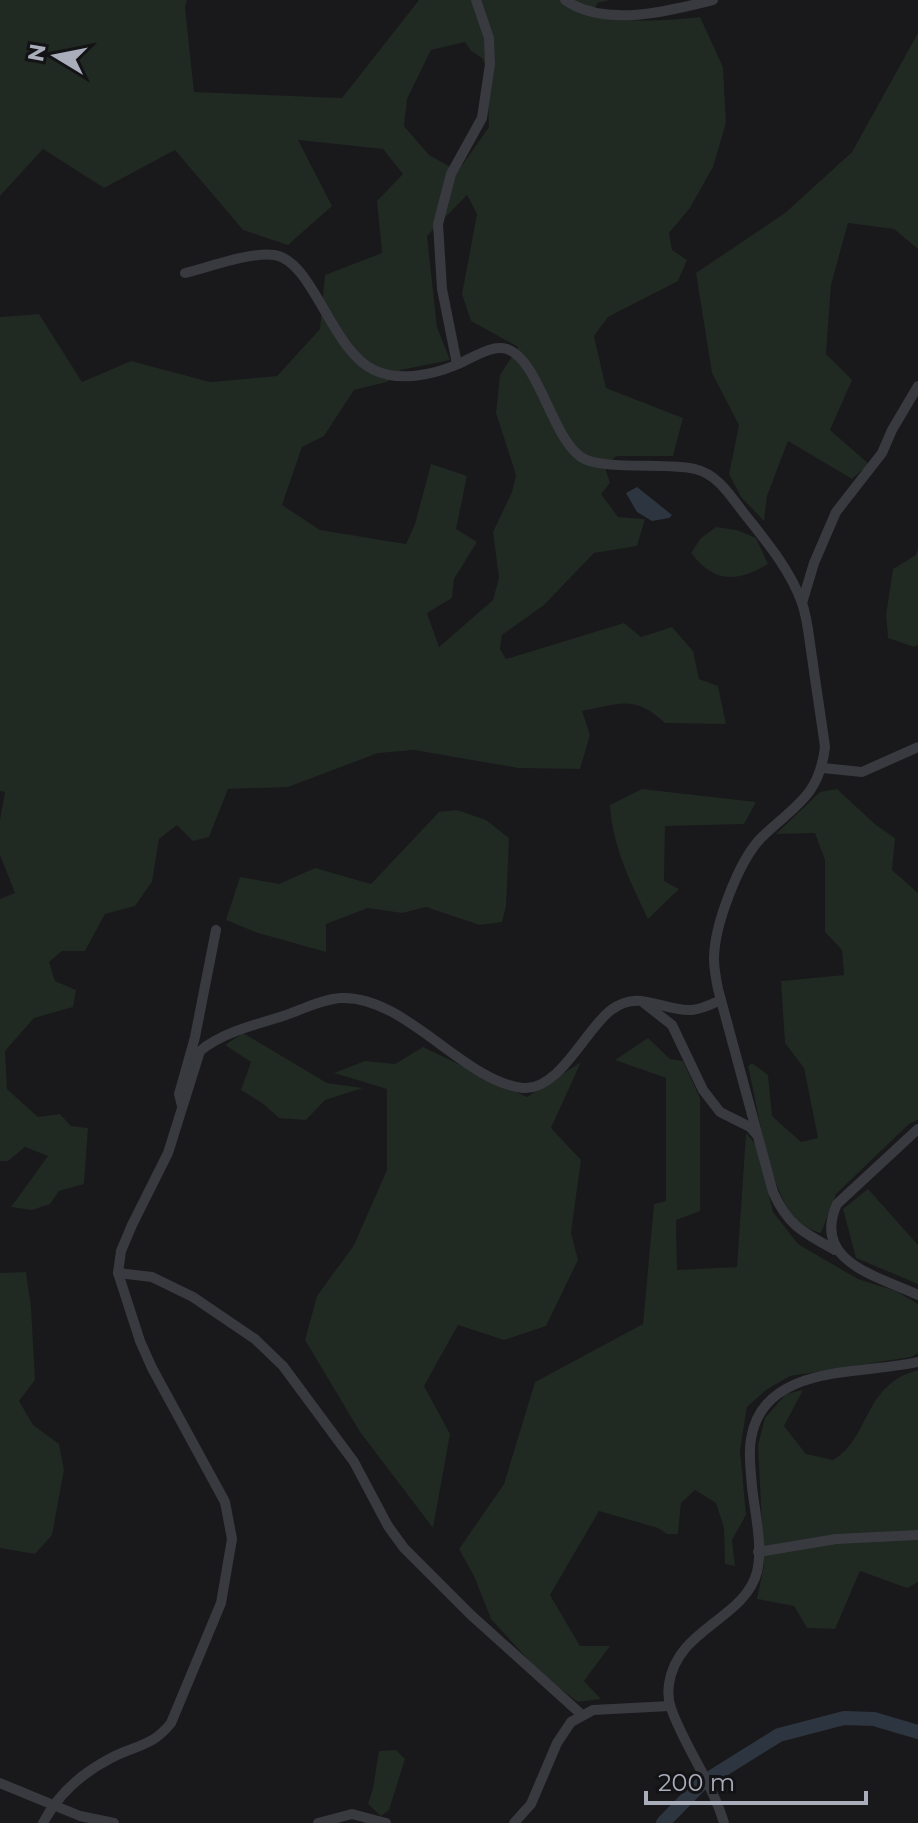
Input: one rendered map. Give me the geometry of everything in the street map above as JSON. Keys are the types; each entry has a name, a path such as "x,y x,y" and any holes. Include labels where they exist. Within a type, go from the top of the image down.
{"street":[{"path":"457,364 442,289 438,224 451,174 482,118 490,64 489,38 476,0"},
{"path":"565,0 578,7 627,15 664,12 713,0"},
{"path":"185,273 258,256 284,258 299,269 344,344 358,360 370,369 401,378 457,364 496,348 510,350 523,360 572,449 586,460 698,469 713,477 727,491 781,561 802,603 825,747 823,768 817,784 802,801 758,841 734,882 722,916 714,957 721,1000 773,1192 782,1211 793,1226 835,1250 845,1261 918,1295"},
{"path":"802,603 814,563 836,512 882,453 918,386"},
{"path":"823,768 862,772 918,747"},
{"path":"183,1112 179,1094 195,1037 216,930"},
{"path":"43,1823 66,1788 112,1757 147,1745 162,1735 171,1723 221,1603 232,1539 225,1502 152,1368 118,1273 121,1251 168,1153 200,1051 210,1042 229,1034 341,998 384,1009 493,1079 526,1088 540,1086 554,1076 611,1010 624,1002 639,999 693,1010 721,1000"},
{"path":"639,999 672,1025 703,1090 720,1112 750,1127 759,1137"},
{"path":"835,1250 830,1233 831,1218 837,1204 918,1129"},
{"path":"118,1273 152,1277 193,1297 255,1339 283,1366 354,1462 388,1526 404,1548 471,1615 582,1715"},
{"path":"724,1823 700,1765 670,1706 671,1675 689,1641 738,1601 757,1572 749,1456 755,1421 764,1405 789,1385 812,1378 918,1362"},
{"path":"758,1552 836,1539 918,1535"},
{"path":"514,1823 531,1804 557,1743 571,1722 582,1715 607,1708 670,1706"},
{"path":"0,1783 80,1816 114,1823"},
{"path":"318,1823 352,1814 386,1823"}],"shaded area":[{"path":"0,0 187,0 185,7 194,92 342,98 419,0 610,0 597,3 594,17 647,20 700,17 723,67 726,123 713,167 690,208 669,233 672,250 687,260 678,281 608,317 594,336 606,388 683,418 673,456 616,456 605,467 610,483 601,494 618,517 645,519 637,546 594,553 544,605 502,635 500,649 506,659 624,623 641,637 672,627 693,651 699,679 718,686 726,724 665,723 644,708 617,704 582,711 590,735 580,769 518,768 414,750 378,753 288,787 228,789 209,837 193,841 177,825 159,839 152,882 135,906 105,914 85,951 62,951 49,962 55,981 76,990 73,1007 34,1018 5,1051 7,1089 38,1117 60,1114 71,1126 88,1128 84,1184 59,1191 50,1204 32,1210 11,1207 48,1156 25,1147 8,1161 0,1161 0,899 15,893 0,855 0,820 5,792 0,791 0,317 39,314 82,382 131,361 210,382 277,376 320,329 325,275 382,253 377,201 403,174 383,149 298,140 332,206 288,245 243,230 175,150 104,188 43,149 0,196","holes":["465,42 471,51 482,58 487,70 489,127 458,171 429,155 404,126 407,99 431,50","467,195 477,214 462,294 471,321 518,347 500,375 496,413 516,475 512,492 493,532 499,578 493,600 439,647 427,613 452,598 454,579 477,542 456,529 467,476 431,464 415,524 406,544 320,530 282,505 302,447 324,436 354,390 387,382 401,370 450,360 437,327 427,236"]},
{"path":"918,33 918,249 894,229 848,223 831,285 826,354 852,380 830,430 869,464 852,479 788,441 767,496 764,521 741,497 729,474 739,425 712,373 696,273 785,213 852,152"},
{"path":"637,487 672,515 652,521 637,512 626,493"},
{"path":"716,527 737,530 756,538 768,564 736,577 717,575 708,570 691,553 701,538"},
{"path":"918,548 918,645 914,647 888,638 886,615 893,569 916,555"},
{"path":"642,789 756,802 744,824 665,826 664,881 679,889 648,919 618,850 610,805"},
{"path":"837,789 895,838 892,870 918,893 918,1120 909,1124 836,1194 821,1233 797,1220 782,1197 764,1142 748,1066 752,1063 768,1075 772,1116 801,1142 818,1138 804,1068 785,1043 781,981 844,975 842,950 825,932 825,860 815,833 776,834 820,792"},
{"path":"457,810 486,820 509,838 506,907 502,922 480,925 426,907 402,913 368,908 326,924 326,952 258,933 226,920 240,877 279,884 315,868 371,884 439,812"},
{"path":"243,1033 327,1083 363,1088 325,1100 306,1120 279,1118 241,1090 251,1062 225,1045"},
{"path":"648,1038 670,1059 683,1061 700,1098 700,1211 676,1220 677,1270 737,1267 746,1133 757,1146 773,1212 798,1244 858,1279 896,1291 918,1304 918,1353 911,1357 790,1376 766,1390 747,1407 740,1450 746,1515 732,1540 735,1566 725,1564 724,1528 716,1503 695,1490 681,1503 678,1534 667,1534 658,1528 599,1511 550,1595 580,1646 610,1646 584,1681 601,1699 578,1702 542,1675 491,1619 474,1576 459,1549 504,1484 535,1382 643,1324 654,1204 666,1201 666,1078 615,1060"},
{"path":"423,1047 527,1097 581,1062 551,1128 581,1160 571,1233 578,1260 546,1326 504,1340 458,1325 424,1386 450,1434 433,1528 360,1432 305,1340 317,1296 354,1245 387,1170 387,1089 334,1073 365,1061 395,1064"},
{"path":"868,1189 918,1245 918,1284 856,1258 843,1209"},
{"path":"26,1272 35,1380 19,1401 33,1425 59,1444 64,1470 52,1535 35,1554 0,1548 0,1273"},
{"path":"918,1370 918,1582 907,1588 860,1571 835,1629 807,1628 794,1606 757,1599 764,1565 758,1445 765,1418 786,1394 803,1390 784,1426 806,1454 833,1460 854,1439 887,1387 900,1377"},
{"path":"396,1750 405,1759 389,1810 381,1816 368,1804 379,1751"}],"waterway":[{"path":"663,1823 702,1783 779,1735 844,1718 874,1719 918,1732"}]}
